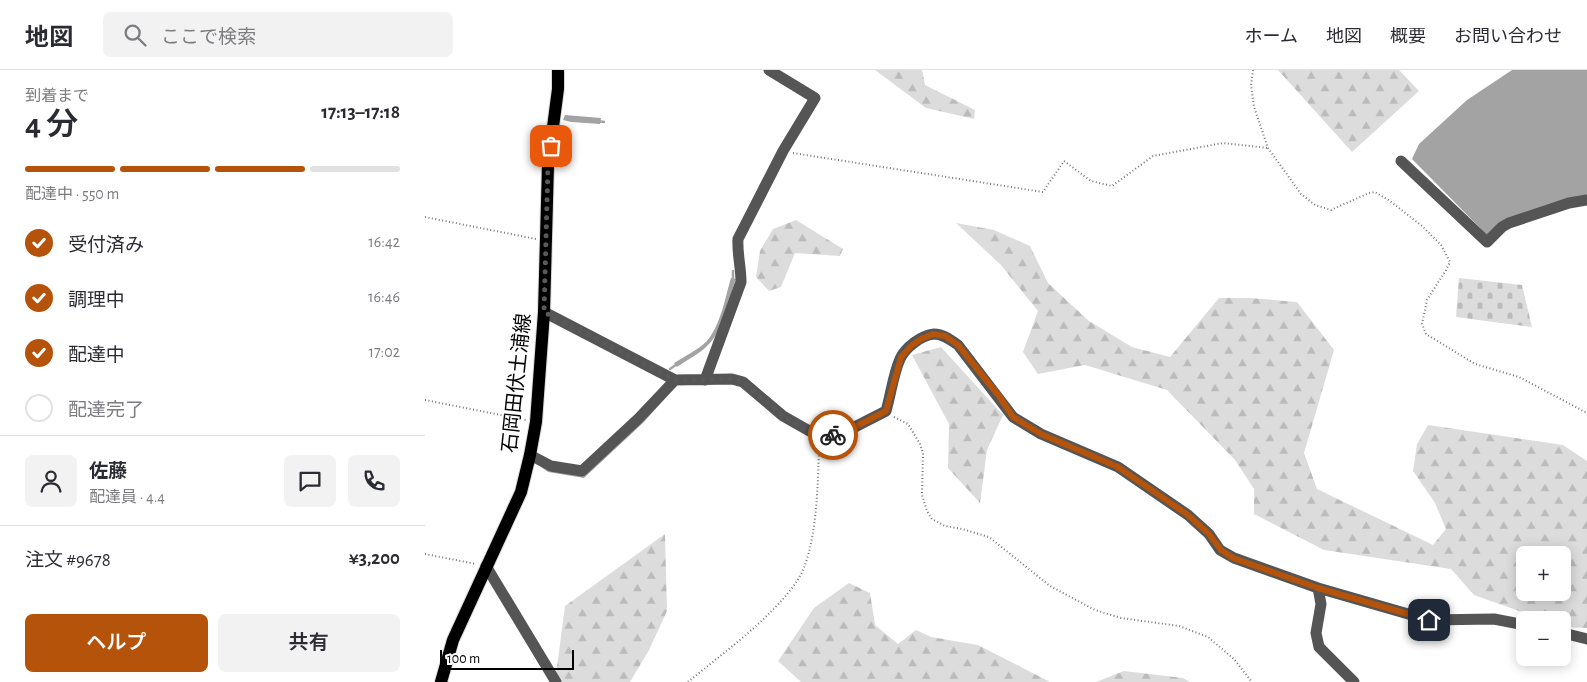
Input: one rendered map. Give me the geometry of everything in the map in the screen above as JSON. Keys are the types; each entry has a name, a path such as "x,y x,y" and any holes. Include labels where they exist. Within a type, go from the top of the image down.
{"main road":[{"name":"石岡田伏土浦線","path":"441,682 453,640 521,492 537,422 544,312 548,165 558,89 558,70"}],"street":[{"path":"705,380 741,282 741,265 737,254 737,239 783,151 815,98 769,70"},
{"path":"1401,161 1487,242 1502,227 1509,223 1569,203 1587,200"},
{"path":"544,312 675,380 732,379 743,382 783,416 820,437 845,432 886,411 901,357 912,345 921,339 933,334 945,336 958,345 999,396 1013,417 1041,434 1118,467 1188,515 1209,534 1221,550 1233,558 1318,588 1429,620 1494,619 1516,623"},
{"path":"530,455 551,466 582,471 639,418 675,380"},
{"path":"486,566 556,682"},
{"path":"1318,588 1321,604 1316,632 1319,647 1354,682"},
{"path":"1571,636 1587,639"}],"path":[{"path":"1253,70 1251,85 1254,107 1268,148 1301,194 1315,205 1331,210 1375,192 1422,226 1441,245 1450,262 1427,300 1422,324 1426,334 1475,364 1519,377 1587,413"},
{"path":"783,151 1043,192 1064,161 1091,181 1112,186 1153,156 1223,143 1268,148"},
{"path":"425,217 546,241"},
{"path":"425,400 537,422"},
{"path":"886,411 908,424 920,444 923,453 922,495 927,511 932,518 945,526 989,537 1050,586 1095,610 1121,618 1179,626 1208,637 1234,659 1252,682"},
{"path":"689,682 775,607 797,580 805,565 815,522 820,437"},
{"path":"425,554 486,566"}],"green space":[{"path":"875,70 922,70 925,85 975,110 974,119 926,108"},
{"path":"1278,70 1399,70 1419,91 1352,152"},
{"path":"796,220 843,249 840,256 795,253 781,287 769,291 756,277 760,251 773,229"},
{"path":"956,223 994,230 1030,246 1048,283 1089,321 1132,347 1170,357 1219,298 1250,298 1297,302 1334,350 1304,453 1317,489 1433,545 1446,529 1435,503 1413,471 1417,444 1428,425 1563,445 1587,461 1587,628 1571,627 1571,611 1519,611 1474,595 1451,569 1324,550 1254,514 1254,489 1235,460 1167,390 1085,365 1038,374 1023,352 1038,311 1001,265"},
{"path":"1459,278 1522,285 1532,327 1456,317"},
{"path":"941,347 1003,415 987,450 980,503 948,468 949,424 912,355"},
{"path":"665,534 667,611 649,650 630,682 555,682 565,606"},
{"path":"849,583 870,593 875,625 898,644 916,630 931,637 978,645 1050,682 801,682 778,661 814,608"},
{"path":"1124,671 1183,678 1190,682 1096,682"}],"shaded area":[{"path":"1512,70 1587,70 1587,196 1488,236 1412,159 1419,144 1467,100"},
{"path":"565,115 601,118 600,124 563,120"},
{"path":"731,278 736,279 722,322 714,338 702,351 677,367 674,363 700,347 712,334 722,311"},
{"path":"669,394 643,423 584,478 548,472 541,467 583,473"}],"waterway":[{"path":"597,121 604,122"},
{"path":"733,271 733,280"},
{"path":"670,369 677,364"}],"way so far":[{"path":"551,146 548,165 544,312 675,380 732,379 743,382 783,416 811,433 820,437 833,435"}],"route":[{"path":"833,435 845,432 886,411 901,357 912,345 921,339 933,334 945,336 958,345 999,396 1013,417 1041,434 1118,467 1188,515 1209,534 1221,550 1233,558 1318,588 1429,620"}]}
